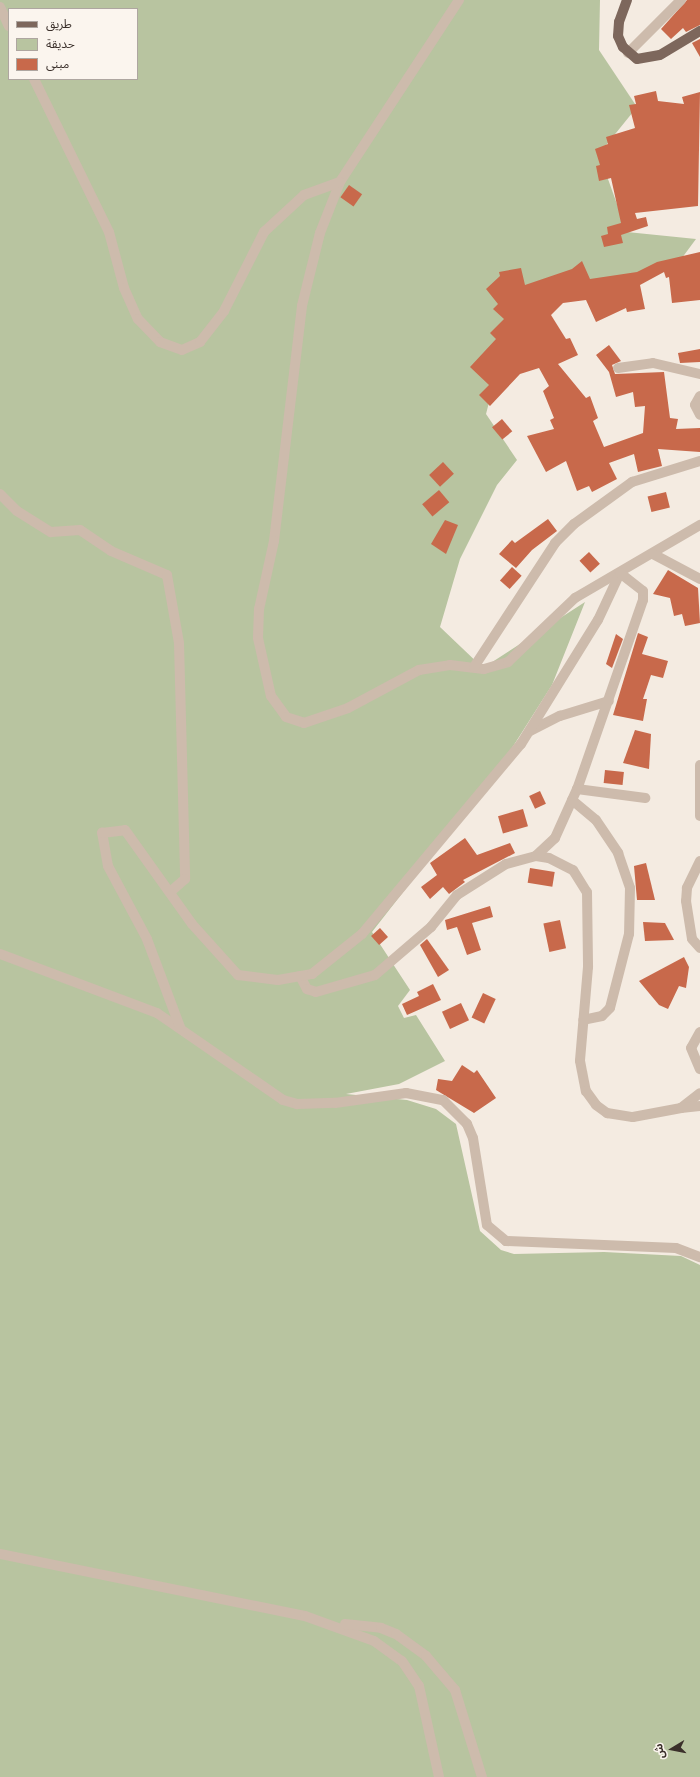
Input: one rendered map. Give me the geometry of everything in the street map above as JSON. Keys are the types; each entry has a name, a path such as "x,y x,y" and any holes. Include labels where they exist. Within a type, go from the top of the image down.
{"main road":[{"path":"627,0 619,22 618,36 628,53 637,58 660,55 700,31"}],"street":[{"path":"459,0 340,182 320,233 302,306 274,541 259,609 258,638 271,696 286,716 304,723 348,708 419,670 450,665 484,669 508,662 575,598 653,554 700,525"},
{"path":"628,53 681,0"},
{"path":"0,7 8,24"},
{"path":"34,80 110,232 124,288 138,319 160,342 182,350 200,342 224,311 264,232 304,195 340,182"},
{"path":"618,368 653,363 700,374"},
{"path":"700,396 695,405 700,415"},
{"path":"474,667 555,543 574,524 632,482 700,461"},
{"path":"0,494 17,511 51,532 80,530 111,551 167,575 179,643 186,879 170,892"},
{"path":"653,554 700,579"},
{"path":"300,976 307,988 316,992 375,975 434,924 457,895 501,866 536,856 556,838 577,789 643,600 643,591 620,573"},
{"path":"180,1027 147,938 108,866 102,833 125,830 192,924 238,974 278,980 312,974 362,934 530,731 598,620 620,573"},
{"path":"530,731 560,716 609,701"},
{"path":"700,765 700,816"},
{"path":"577,789 645,798"},
{"path":"572,800 596,820 618,852 630,888 629,934 610,1008 602,1016 583,1020"},
{"path":"536,856 568,866 582,880 587,892 588,967 583,1020 583,1083 596,1105 615,1116 633,1117 700,1106"},
{"path":"700,861 687,888 686,901 692,939 700,948"},
{"path":"0,954 139,1005 180,1027 283,1100 297,1104 334,1103 406,1093 443,1100 467,1124 473,1138 487,1225 506,1241 676,1248 700,1257"},
{"path":"700,1032 691,1048 700,1069"},
{"path":"681,1108 700,1093"},
{"path":"0,1554 329,1622 381,1628 412,1643 426,1656 455,1690 482,1777"},
{"path":"329,1622 374,1641 409,1668 426,1708 439,1777"}],"green space":[{"path":"0,0 600,0 599,50 637,107 599,154 627,232 696,239 676,266 572,297 510,322 486,414 517,460 497,485 460,559 440,627 483,668 585,602 552,685 496,773 372,932 410,990 398,1006 404,1018 416,1015 445,1061 399,1084 346,1094 407,1100 436,1109 456,1124 480,1231 501,1250 514,1254 604,1252 681,1256 700,1265 700,1777 0,1777"}],"building":[{"path":"687,0 700,0 700,25 686,32 683,28 671,39 661,29"},
{"path":"700,39 700,57 692,43"},
{"path":"656,91 658,101 684,104 682,97 700,92 698,206 635,213 637,219 646,217 648,226 621,235 623,243 604,247 601,236 608,234 607,227 621,223 611,178 599,181 596,166 600,165 595,149 608,144 606,137 635,128 629,105 636,104 634,96"},
{"path":"349,185 362,194 354,206 340,197"},
{"path":"700,252 700,300 672,303 669,277 666,278 664,272 640,285 645,309 627,312 626,308 596,322 586,300 563,303 551,315 566,339 570,338 578,355 558,364 586,398 590,396 598,418 593,421 604,447 643,433 645,406 635,407 633,392 616,397 609,372 596,355 609,345 621,361 612,365 615,374 664,372 670,418 678,419 676,429 700,428 700,452 658,449 662,466 638,472 634,454 609,463 617,479 592,492 589,486 577,491 566,461 546,472 527,436 554,429 550,420 554,418 543,391 549,386 539,368 520,374 490,406 479,395 489,385 470,367 496,339 490,333 504,319 493,309 498,304 486,289 500,276 499,272 521,268 525,285 572,269 582,261 590,279 637,272 657,262"},
{"path":"700,349 700,362 680,363 678,353"},
{"path":"502,419 512,431 502,440 492,427"},
{"path":"443,462 454,474 440,487 429,475"},
{"path":"439,490 449,502 432,516 422,504"},
{"path":"666,492 670,508 651,512 648,497"},
{"path":"548,519 557,531 532,550 516,568 499,554 512,540 515,543"},
{"path":"445,520 458,525 446,554 431,544"},
{"path":"589,552 600,564 590,573 579,561"},
{"path":"512,567 522,576 510,589 500,580"},
{"path":"668,570 698,588 700,623 685,626 682,614 674,616 670,598 653,594"},
{"path":"638,633 648,637 642,654 668,661 663,678 651,675 643,699 647,699 643,721 613,715"},
{"path":"616,634 623,639 612,668 606,664"},
{"path":"635,730 651,734 649,769 623,763"},
{"path":"605,770 624,772 623,785 604,783"},
{"path":"540,791 546,804 535,809 529,796"},
{"path":"523,809 528,826 503,833 498,816"},
{"path":"465,838 477,855 510,843 515,853 463,880 465,882 449,894 443,887 430,899 421,887 437,875 430,863"},
{"path":"646,863 655,900 637,900 634,866"},
{"path":"530,868 555,872 552,887 528,883"},
{"path":"490,906 493,917 472,923 481,950 467,955 457,927 447,930 445,920"},
{"path":"560,920 566,948 549,952 543,924"},
{"path":"643,922 665,923 674,940 645,941"},
{"path":"380,928 388,937 379,945 371,936"},
{"path":"427,939 449,970 438,977 420,945"},
{"path":"684,957 689,967 686,988 679,986 668,1009 659,1005 639,981"},
{"path":"433,984 441,1000 407,1015 402,1004 419,996 417,992"},
{"path":"483,993 496,999 484,1023 472,1017"},
{"path":"461,1003 469,1020 450,1029 442,1012"},
{"path":"462,1065 474,1073 477,1070 496,1098 474,1113 436,1090 438,1079 452,1081"}]}
